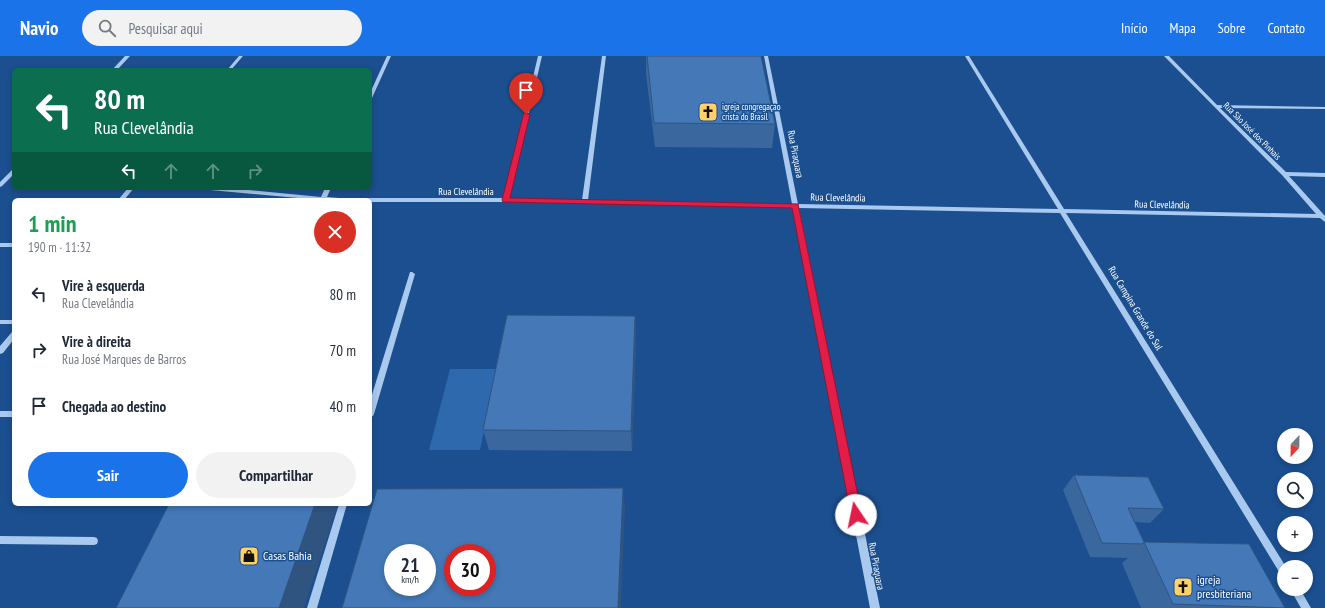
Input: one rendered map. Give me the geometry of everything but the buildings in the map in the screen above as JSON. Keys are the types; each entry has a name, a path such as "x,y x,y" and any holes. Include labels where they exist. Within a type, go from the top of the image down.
{"street":[{"path":"116,68 128,56"},
{"path":"231,68 241,56"},
{"path":"372,94 389,56"},
{"path":"506,200 540,56"},
{"path":"585,202 604,56"},
{"name":"Rua Piraquara","path":"766,56 875,608"},
{"name":"Rua Campina Grande do Sul","path":"967,56 1064,211 1277,561"},
{"name":"Rua São José dos Pinhais","path":"1166,56 1284,174 1323,218"},
{"path":"1216,106 1325,108"},
{"path":"0,185 12,173"},
{"path":"1284,174 1325,175"},
{"path":"7,178 12,178"},
{"path":"123,198 129,190"},
{"name":"Rua Clevelândia","path":"226,190 291,198"},
{"name":"Rua Clevelândia","path":"372,199 506,200 1064,211 1323,218"},
{"path":"0,245 12,245"},
{"path":"372,407 412,274"},
{"path":"0,322 12,322"},
{"path":"0,351 12,336"},
{"path":"0,414 12,414"},
{"path":"312,608 342,506"},
{"path":"0,540 94,541"},
{"path":"1299,596 1306,608"}],"shaded area":[{"path":"450,369 497,369 480,450 429,450"}],"place":[{"name":"igreja congregaçao crista do Brasil","path":"708,112"},
{"name":"Casas Bahia","path":"249,556"},
{"name":"igreja presbiteriana","path":"1183,587"}],"route":[{"path":"526,114 506,200 796,206 856,515"}]}
